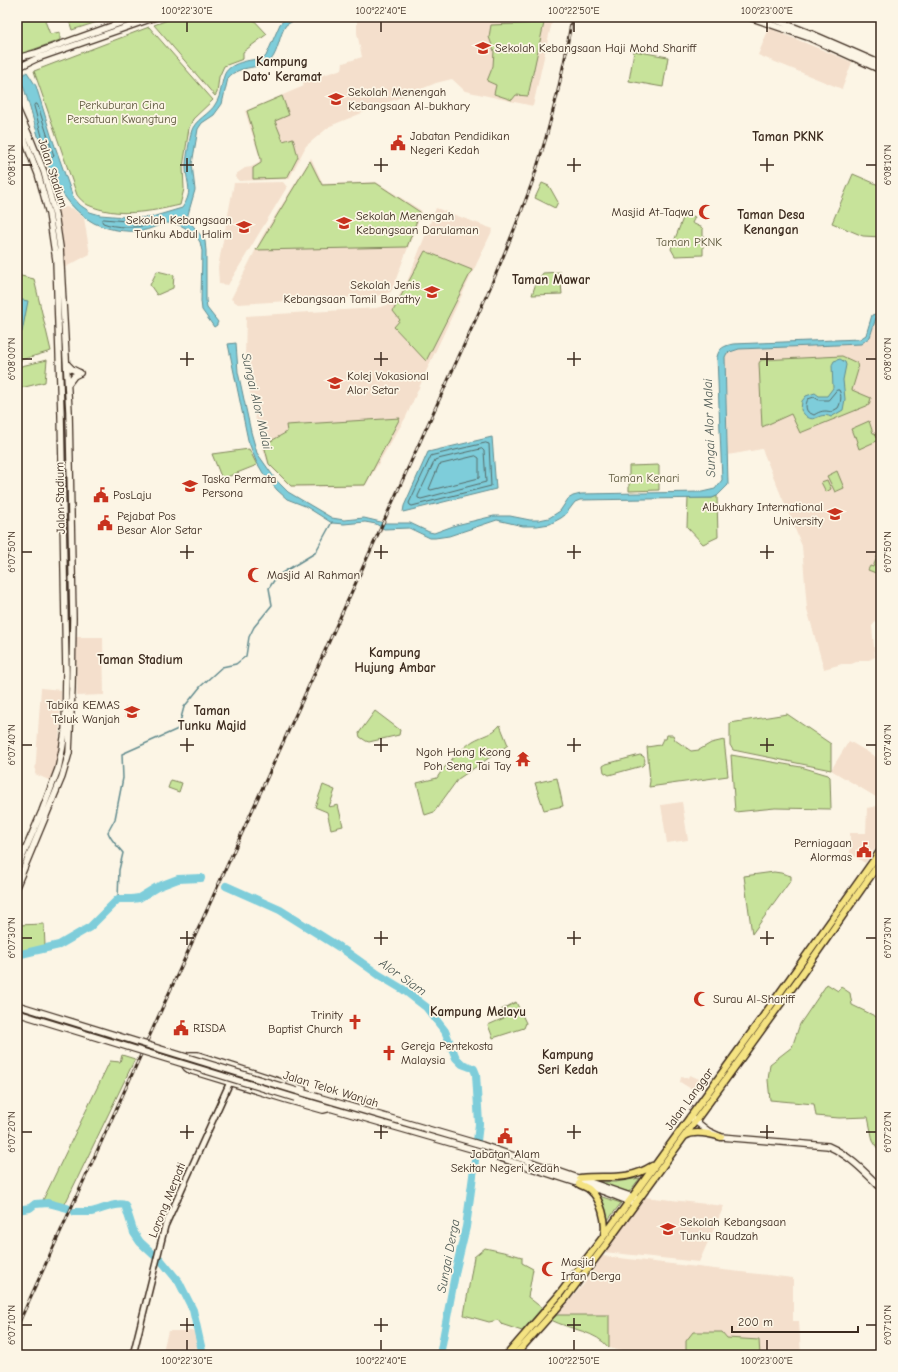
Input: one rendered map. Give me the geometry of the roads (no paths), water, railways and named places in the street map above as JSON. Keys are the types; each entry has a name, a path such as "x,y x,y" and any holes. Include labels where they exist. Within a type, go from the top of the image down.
{"main road":[{"path":"17,58 36,53 137,17"},
{"path":"17,68 38,58 156,17"},
{"path":"750,17 810,38 881,70"},
{"path":"768,17 812,34 881,64"},
{"name":"Jalan Stadium","path":"17,109 39,158 55,214 62,262 68,384 73,618 69,753 62,777 17,885"},
{"name":"Jalan Stadium","path":"17,120 38,174 49,214 55,254 61,414 66,672 64,732 58,769 17,869"},
{"path":"67,364 72,369 80,373 71,378 68,384"},
{"name":"Jalan Langgar","path":"507,1355 557,1298 604,1236 684,1137 797,981 869,874 881,850"},
{"name":"Jalan Langgar","path":"515,1355 565,1299 634,1200 656,1164 869,874 881,861"},
{"name":"Jalan Telok Wanjah","path":"17,1005 297,1091 335,1105 579,1181 634,1200"},
{"name":"Jalan Telok Wanjah","path":"17,1013 295,1098 335,1105"},
{"path":"190,1055 198,1056 297,1087 335,1105 323,1110 186,1069 184,1065 186,1058 190,1055"},
{"path":"690,1117 708,1131 721,1137"},
{"path":"684,1137 688,1134 695,1133 721,1137 828,1146 847,1157 881,1188"},
{"path":"579,1181 623,1177 641,1172 656,1164"},
{"path":"579,1181 592,1192 599,1204 606,1223 604,1236"}],"street":[{"name":"Lorong Merpati","path":"133,1355 165,1226 230,1082"}],"water":[{"path":"288,17 300,17 286,25 276,52 271,60 262,65 238,71 228,78 222,104 214,115 202,123 198,129 192,164 195,190 187,218 205,241 206,300 207,308 218,322 214,327 202,310 202,251 198,238 186,228 172,223 167,223 141,231 111,229 94,223 77,211 64,196 45,158 20,77 27,72 36,86 51,135 73,197 80,205 90,212 100,215 138,218 152,217 182,208 186,202 189,191 186,164 191,133 195,124 210,111 216,103 226,71 241,62 264,58 280,24"},
{"path":"17,299 28,301 22,332 17,331"},
{"path":"881,312 881,316 876,318 870,337 861,344 739,349 727,353 725,357 728,485 717,496 712,498 580,500 575,502 565,515 550,524 523,526 497,520 449,536 435,538 430,538 409,528 384,529 376,524 365,522 344,524 332,523 305,506 287,499 277,490 263,473 256,461 248,440 228,344 236,343 238,372 257,453 276,480 288,492 332,518 344,520 364,518 385,523 410,523 434,533 456,525 494,516 510,516 530,520 549,518 560,511 568,499 581,494 702,492 715,489 722,480 717,357 721,349 733,344 860,339 866,335 872,315"},
{"path":"840,359 845,362 846,365 843,380 845,399 843,410 831,417 826,415 813,419 809,418 801,410 802,401 806,396 815,393 819,396 827,396 833,388 832,365 834,361"},
{"path":"492,437 496,489 403,512 404,506 428,452"}],"waterway":[{"path":"118,899 119,870 123,853 108,832 115,819 123,778 122,754 178,729 184,707 201,686 222,667 236,664 246,656 249,637 254,627 272,605 269,588 277,576 315,553 332,522"},
{"name":"Alor Siam","path":"17,955 59,945 90,927 118,899 139,898 157,887 178,879 201,878"},
{"name":"Alor Siam","path":"226,886 280,910 339,947"},
{"name":"Alor Siam","path":"344,950 379,975 404,990 426,1007 445,1031 456,1058 462,1064 470,1067"},
{"name":"Alor Siam","path":"474,1069 476,1074 479,1124 477,1141"},
{"name":"Sungai Derga","path":"440,1355 456,1269 466,1227 475,1161"},
{"name":"Sungai Derga","path":"17,1210 30,1208 35,1204 48,1203 67,1208"},
{"name":"Sungai Derga","path":"75,1212 91,1212 113,1205 125,1205 134,1233 140,1242 154,1255"},
{"name":"Sungai Derga","path":"160,1259 179,1282 193,1310 203,1355"}],"railway":[{"path":"17,1327 490,288 534,177 561,78 572,17"}],"place":[{"name":"Sekolah Kebangsaan Haji Mohd Shariff","path":"483,48"},
{"name":"Sekolah Menengah Kebangsaan Al-bukhary","path":"336,99"},
{"name":"Jabatan Pendidikan Negeri Kedah","path":"398,143"},
{"name":"Masjid At-Taqwa","path":"706,212"},
{"name":"Sekolah Menengah Kebangsaan Darulaman","path":"344,223"},
{"name":"Sekolah Kebangsaan Tunku Abdul Halim","path":"244,227"},
{"name":"Sekolah Jenis Kebangsaan Tamil Barathy","path":"432,292"},
{"name":"Kolej Vokasional Alor Setar","path":"335,383"},
{"name":"Taska Permata Persona","path":"190,486"},
{"name":"PosLaju","path":"101,495"},
{"name":"Albukhary International University","path":"835,514"},
{"name":"Pejabat Pos Besar Alor Setar","path":"105,523"},
{"name":"Masjid Al Rahman","path":"255,575"},
{"name":"Tabika KEMAS Teluk Wanjah","path":"132,712"},
{"name":"Ngoh Hong Keong Poh Seng Tai Tay","path":"523,759"},
{"name":"Perniagaan Alormas","path":"864,850"},
{"name":"Surau Al-Shariff","path":"701,999"},
{"name":"Trinity Baptist Church","path":"355,1022"},
{"name":"RISDA","path":"181,1028"},
{"name":"Gereja Pentekosta Malaysia","path":"389,1053"},
{"name":"Jabatan Alam Sekitar Negeri Kedah","path":"505,1136"},
{"name":"Sekolah Kebangsaan Tunku Raudzah","path":"668,1229"},
{"name":"Masjid Irfan Derga","path":"549,1269"}],"district":[{"name":"Kampung Dato' Keramat","path":"282,68"},
{"name":"Taman PKNK","path":"788,136"},
{"name":"Taman Desa Kenangan","path":"771,222"},
{"name":"Taman Mawar","path":"551,279"},
{"name":"Taman Stadium","path":"140,659"},
{"name":"Kampung Hujung Ambar","path":"395,660"},
{"name":"Taman Tunku Majid","path":"212,718"},
{"name":"Kampung Melayu","path":"478,1011"},
{"name":"Kampung Seri Kedah","path":"568,1062"}],"park label":[{"name":"Perkuburan Cina Persatuan Kwangtung","path":"122,112"},
{"name":"Taman Kenari","path":"644,478"}],"water label":[{"name":"Sungai Alor Malai","path":"257,401"},
{"name":"Sungai Alor Malai","path":"709,428"}]}
